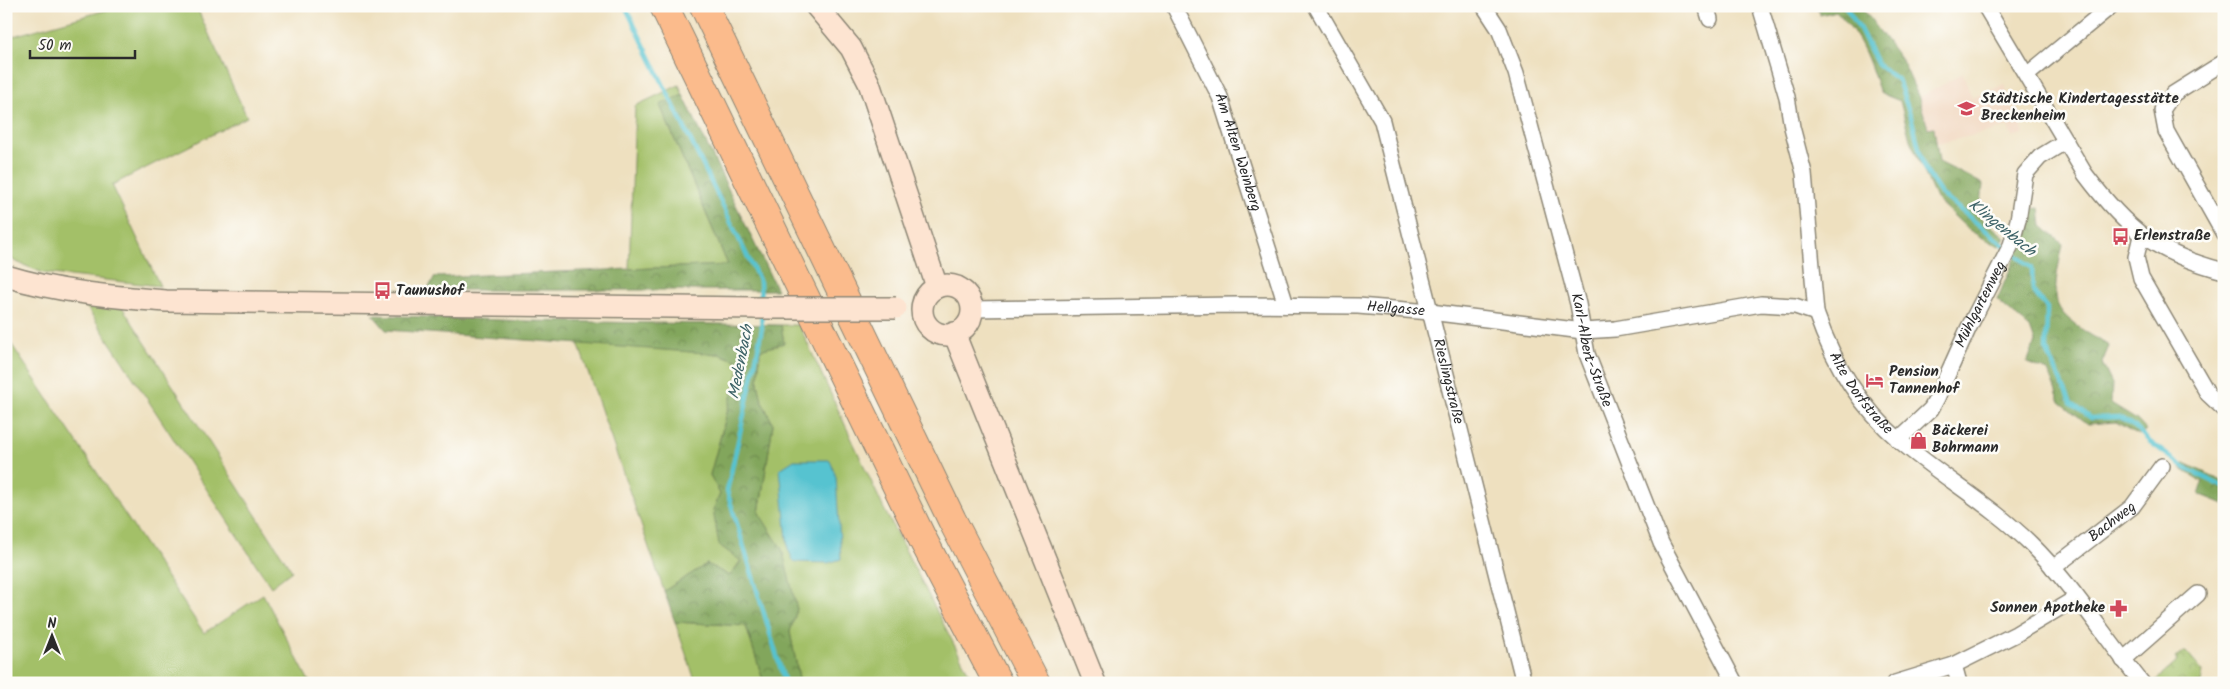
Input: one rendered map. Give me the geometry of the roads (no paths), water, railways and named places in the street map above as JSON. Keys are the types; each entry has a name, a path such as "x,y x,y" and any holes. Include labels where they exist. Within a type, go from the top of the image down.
{"highway":[{"path":"664,6 918,529 998,683"},
{"path":"704,6 952,520 1036,683"}],"main road":[{"path":"816,6 850,48 868,83 937,287"},
{"path":"6,276 119,298 166,301 922,309"},
{"path":"944,285 957,287 967,296 971,309 967,324 954,333 941,334 925,322 922,309 926,296 937,287 944,285"},
{"path":"954,333 1095,683"}],"street":[{"name":"Am Alten Weinberg","path":"1174,6 1220,97 1286,305"},
{"name":"Rieslingstraße","path":"1316,6 1382,121 1524,683"},
{"name":"Karl-Albert-Straße","path":"1484,6 1499,30 1516,73 1578,304 1587,354 1661,543 1735,683"},
{"name":"Alte Dorfstraße","path":"1760,6 1787,97 1804,173 1816,313 1823,334 1843,373 1868,409 1898,440 2010,524 2053,568 2142,683"},
{"path":"1985,6 2085,174 2103,197 2141,236 2174,255 2224,271"},
{"path":"2027,75 2111,6"},
{"path":"2224,62 2173,94 2162,110 2166,131 2224,234"},
{"name":"Mühlgartenweg","path":"1898,440 1931,409 1968,329 2009,249 2018,220 2025,174 2040,157 2066,142"},
{"path":"2141,236 2136,257 2141,278 2208,394 2224,409"},
{"name":"Hellgasse","path":"971,309 1286,305 1358,306 1430,312 1583,331 1615,329 1761,304 1785,304 1816,313"},
{"name":"Bachweg","path":"2053,568 2132,506 2162,466"},
{"path":"2123,660 2198,594"},
{"path":"1895,683 1954,665 2016,634 2076,598"},
{"path":"1954,665 1959,683"}],"water":[{"path":"794,460 830,460 836,477 841,559 828,563 794,562 788,549 780,469"}],"waterway":[{"name":"Medenbach","path":"625,6 760,282 761,301"},
{"name":"Klingenbach","path":"1845,6 1860,29 1878,65 1898,80 1912,120 1924,168 1941,194 2032,268 2033,291 2047,308 2046,349 2071,403 2091,418 2119,417 2135,427 2150,442 2185,468 2224,487"},
{"name":"Medenbach","path":"761,314 762,328 727,491 785,683"}],"place":[{"name":"Städtische Kindertagesstätte Breckenheim","path":"1967,108"},
{"name":"Erlenstraße","path":"2120,236"},
{"name":"Taunushof","path":"382,291"},
{"name":"Pension Tannenhof","path":"1875,381"},
{"name":"Bäckerei Bohrmann","path":"1918,440"},
{"name":"Sonnen Apotheke","path":"2119,608"}]}
